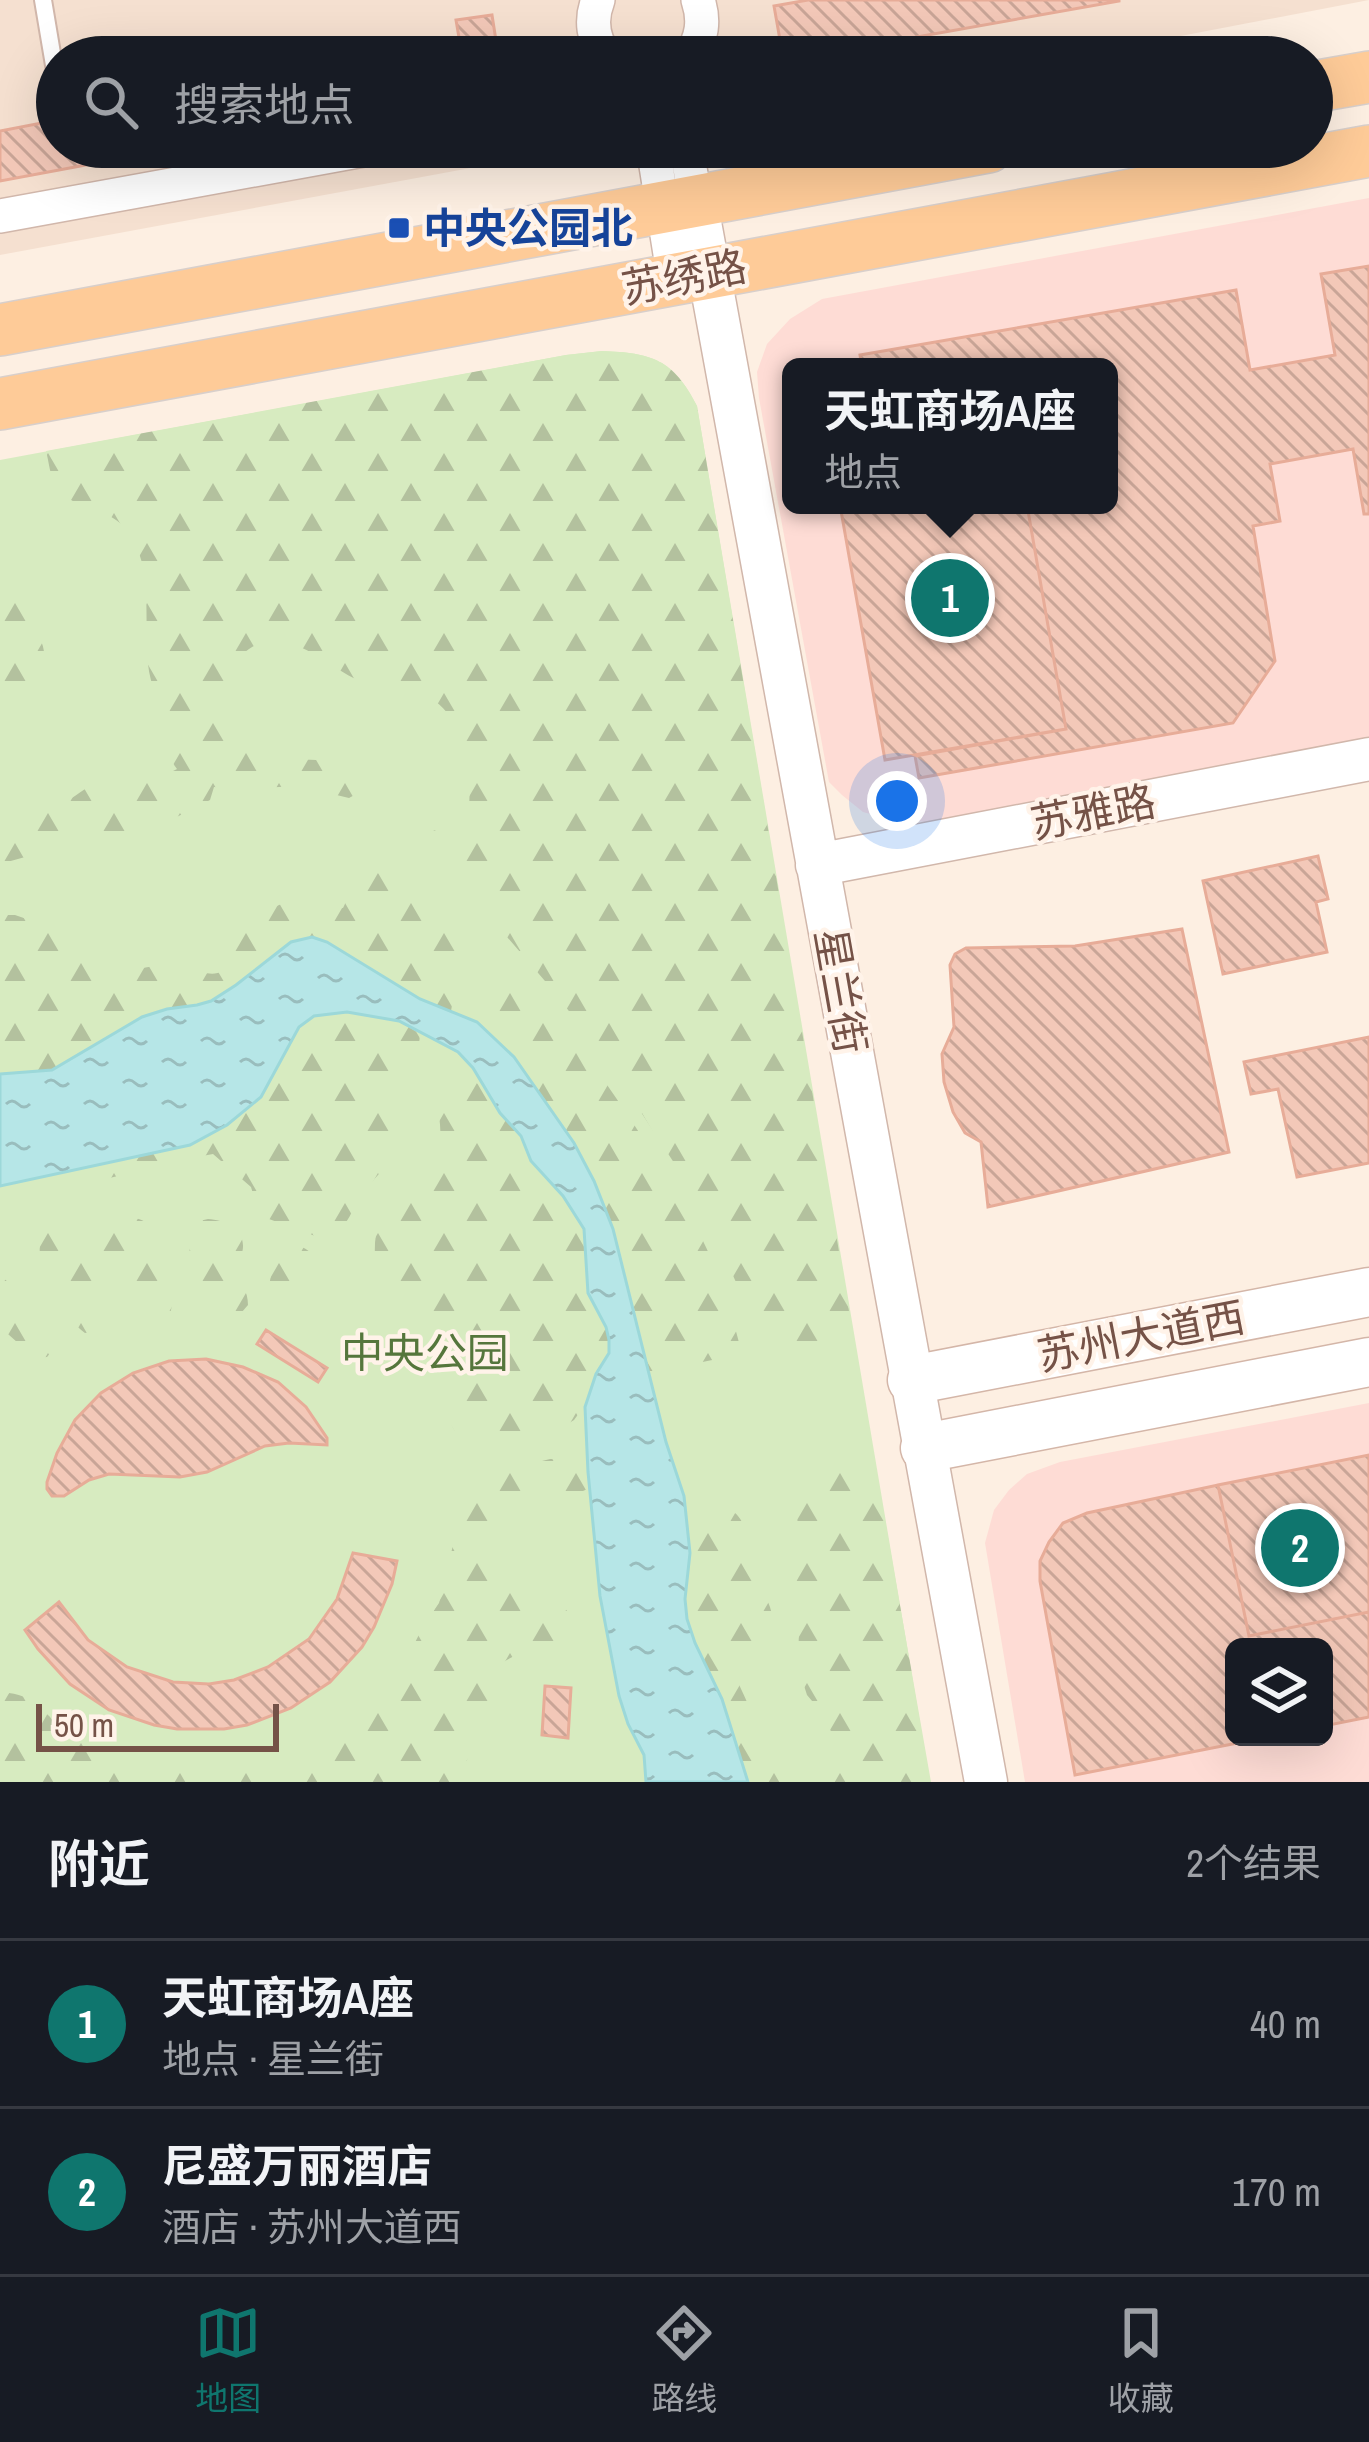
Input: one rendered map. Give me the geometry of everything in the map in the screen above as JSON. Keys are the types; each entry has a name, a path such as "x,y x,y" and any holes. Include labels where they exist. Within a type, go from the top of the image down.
{"main road":[{"path":"1333,83 1369,77"},
{"name":"苏绣路","path":"1333,158 1369,151"},
{"name":"苏绣路","path":"0,330 872,168"},
{"name":"苏绣路","path":"0,404 1276,168"},
{"name":"苏州大道西","path":"912,1380 1369,1292"},
{"name":"苏州大道西","path":"925,1448 1369,1362"}],"street":[{"path":"595,36 598,0"},
{"path":"698,0 700,36"},
{"path":"0,217 266,168"},
{"path":"663,168 680,203"},
{"path":"680,203 684,168"},
{"name":"星兰街","path":"680,203 818,865 986,1782"},
{"name":"苏雅路","path":"818,865 1369,759"}],"lane":[{"path":"43,0 49,36"}],"shaded area":[{"path":"0,0 1369,0 1181,36 36,36 36,168 471,168 0,255"},
{"path":"1369,198 1369,741 926,822 863,812 829,782 759,398 757,372 767,344 790,319 822,299"},
{"path":"1369,1403 1369,1782 1025,1782 985,1543 994,1510 1027,1474 1060,1462"}],"green space":[{"name":"中央公园","path":"602,351 648,357 670,368 697,406 930,1782 0,1782 0,460"},
{"path":"602,351 648,357 670,368 697,406 853,1335 757,1352 743,1298 715,1235 622,1083 557,995 414,833 419,825 450,832 467,824 470,789 458,732 437,703 421,694 366,683 291,644 263,642 242,655 231,674 234,715 244,739 280,758 341,764 354,773 360,792 349,798 299,786 214,787 210,800 165,823 0,864 0,814 49,809 111,774 138,773 155,780 177,769 149,672 145,580 139,553 122,524 65,496 56,486 46,451"},
{"path":"0,564 13,574 22,612 39,637 44,659 29,687 0,703"},
{"path":"361,861 428,908 456,916 465,925 465,943 441,973 454,994 451,1011 420,999 327,942 211,1001 142,1017 52,1070 0,1074 0,915 50,927 128,970 169,964 219,973 233,960 228,928 241,912 291,900 343,908 345,874"},
{"path":"516,992 542,997 552,1007 651,1150 709,1255 742,1354 648,1373 619,1246 589,1171 539,1092 477,1022 491,1000"},
{"path":"347,1012 399,1021 420,1034 414,1054 386,1076 376,1092 378,1105 396,1132 399,1151 345,1223 326,1240 269,1219 256,1204 251,1187 213,1154 175,1161 157,1171 89,1183 70,1182 65,1177 64,1171 190,1145 261,1097 299,1027 316,1017"},
{"path":"461,1076 485,1089 521,1136 531,1161 578,1217 584,1229 588,1293 609,1340 604,1364 582,1409 574,1420 541,1436 504,1432 474,1443 461,1441 449,1413 451,1400 480,1371 475,1343 376,1265 381,1217 390,1200 436,1151 441,1092"},
{"path":"122,1218 146,1222 157,1240 172,1303 169,1315 159,1324 127,1306 119,1277 102,1253 102,1230"},
{"path":"208,1219 232,1226 242,1240 239,1263 248,1305 235,1320 215,1321 206,1315 194,1291 192,1232 195,1222"},
{"path":"63,1224 101,1293 100,1320 91,1332 85,1333 65,1313 44,1277 41,1235"},
{"path":"294,1244 315,1257 318,1276 308,1293 286,1304 275,1299 269,1288 279,1257"},
{"path":"0,1276 27,1299 41,1319 50,1341 47,1357 35,1358 0,1327"},
{"path":"550,1459 589,1464 593,1486 573,1494 527,1498 511,1506 498,1525 496,1561 507,1583 554,1597 570,1616 558,1639 507,1660 495,1670 487,1709 468,1754 467,1782 143,1782 156,1770 207,1774 299,1759 363,1715 392,1687 439,1603 454,1541 454,1492 461,1481"},
{"path":"875,1463 931,1782 748,1782 687,1619 686,1575 695,1531 710,1506 734,1512 745,1529 754,1574 771,1611 768,1632 741,1649 734,1667 754,1741 777,1766 799,1771 822,1767 832,1762 834,1738 807,1695 798,1667 799,1629 791,1593 806,1559 788,1478"},
{"path":"9,1693 27,1699 73,1737 111,1758 122,1769 122,1782 0,1782 0,1701"}],"water":[{"path":"312,937 420,999 477,1022 514,1057 574,1143 594,1181 613,1229 684,1496 690,1553 687,1619 722,1699 748,1782 646,1782 644,1755 619,1696 600,1596 585,1407 609,1353 609,1340 588,1293 584,1229 563,1196 531,1161 521,1136 458,1052 399,1021 347,1012 314,1016 299,1027 261,1097 227,1125 190,1145 0,1186 0,1074 52,1070 142,1017 211,1001 291,942"}],"building":[{"path":"808,0 1119,0 922,36 779,36 774,6"},
{"path":"492,15 495,36 459,36 456,20"},
{"path":"36,124 36,168 70,168 0,181 0,131"},
{"path":"1369,266 1369,514 1364,514 1353,449 1270,464 1280,521 1253,526 1275,661 1233,723 919,778 915,756 1066,729 1029,514 1118,514 1118,358 860,355 1236,290 1250,370 1335,355 1321,274"},
{"path":"842,514 1029,514 1066,729 885,760"},
{"path":"1318,856 1328,899 1316,902 1327,952 1223,974 1203,881"},
{"path":"1182,929 1229,1152 988,1207 981,1142 965,1133 944,1082 942,1054 954,1027 950,965 955,954 966,948 1075,946"},
{"path":"1369,1037 1369,1163 1297,1177 1278,1089 1251,1094 1244,1062"},
{"path":"266,1330 327,1368 318,1382 257,1344"},
{"path":"206,1359 243,1367 278,1382 306,1407 327,1445 265,1446 207,1472 180,1477 109,1474 64,1496 52,1496 47,1482 57,1453 75,1420 101,1393 133,1373 169,1361"},
{"path":"1369,1455 1369,1612 1249,1636 1218,1485"},
{"path":"1218,1485 1249,1636 1369,1612 1369,1717 1333,1724 1333,1638 1225,1638 1225,1745 1075,1775 1040,1561 1063,1523 1087,1513"},
{"path":"353,1553 397,1561 392,1584 362,1647 330,1682 291,1708 247,1725 177,1729 109,1710 70,1684 25,1630 59,1602 88,1640 127,1667 173,1682 234,1680 268,1667 309,1639 337,1599"},
{"path":"545,1686 571,1688 568,1738 542,1735"}],"place":[{"name":"中央公园北","path":"399,228"},
{"name":"天虹商场A座","path":"950,598"},
{"name":"尼盛万丽酒店","path":"1300,1548"}]}
